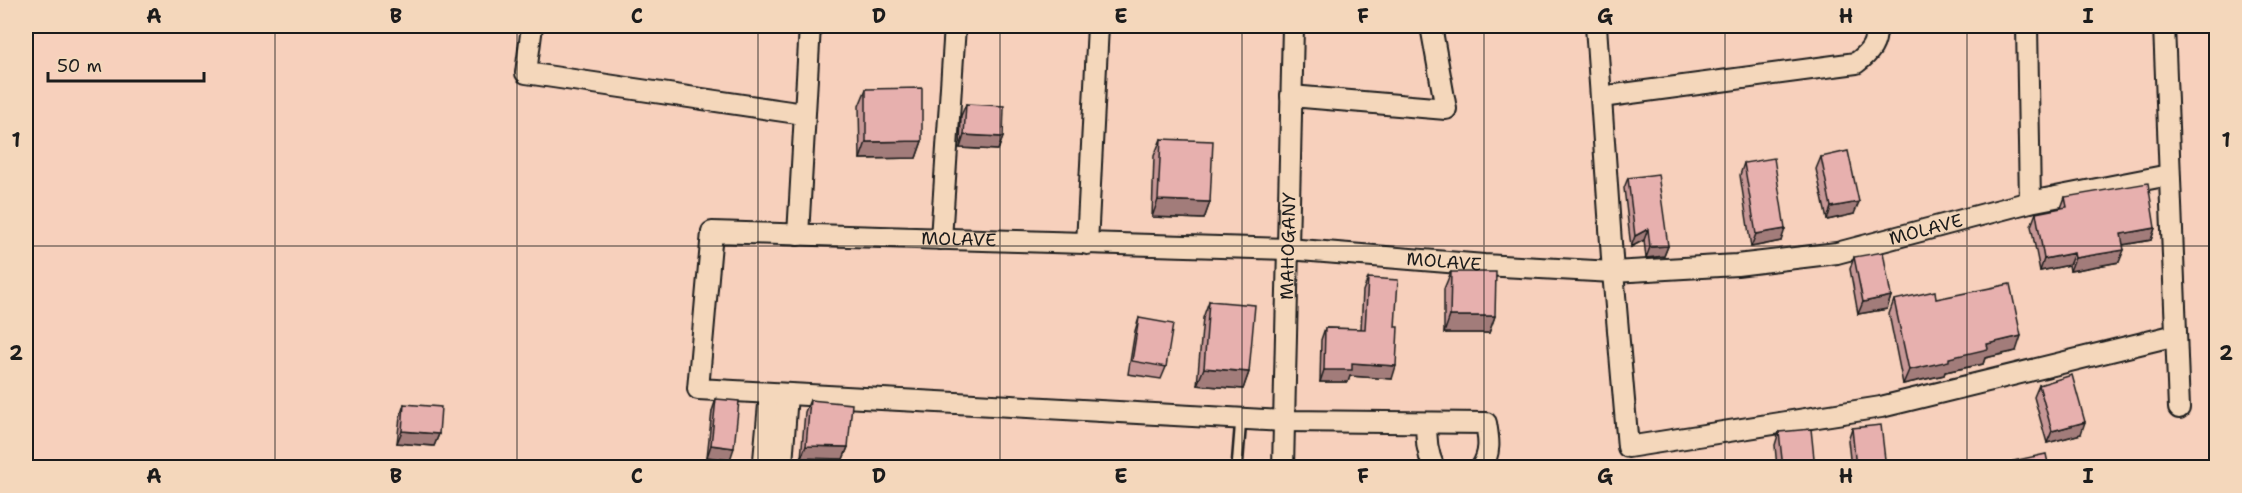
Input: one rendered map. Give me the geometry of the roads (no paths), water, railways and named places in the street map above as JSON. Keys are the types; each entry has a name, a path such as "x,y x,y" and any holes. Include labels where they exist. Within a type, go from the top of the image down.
{"street":[{"path":"532,26 526,72 804,114"},
{"path":"798,235 810,26"},
{"path":"941,239 955,26"},
{"path":"1088,244 1098,26"},
{"name":"MAHOGANY","path":"1283,468 1293,26"},
{"path":"1291,96 1446,109 1431,26"},
{"path":"1596,26 1628,447 1881,407 2176,335"},
{"path":"1601,97 1856,63 1869,54 1876,26"},
{"path":"2027,26 2030,202"},
{"path":"2164,26 2179,408"},
{"name":"MOLAVE","path":"778,393 698,389 712,232 1288,249 1484,265 1613,272 1737,265 1837,253 2030,202 2169,175"},
{"path":"778,393 1284,421 1486,423 1488,457 1481,468"},
{"path":"768,468 764,460 778,393"},
{"path":"778,393 782,464 779,468"},
{"path":"1428,423 1426,437 1428,455 1434,468"}],"lane":[{"path":"1237,468 1241,418"}]}
